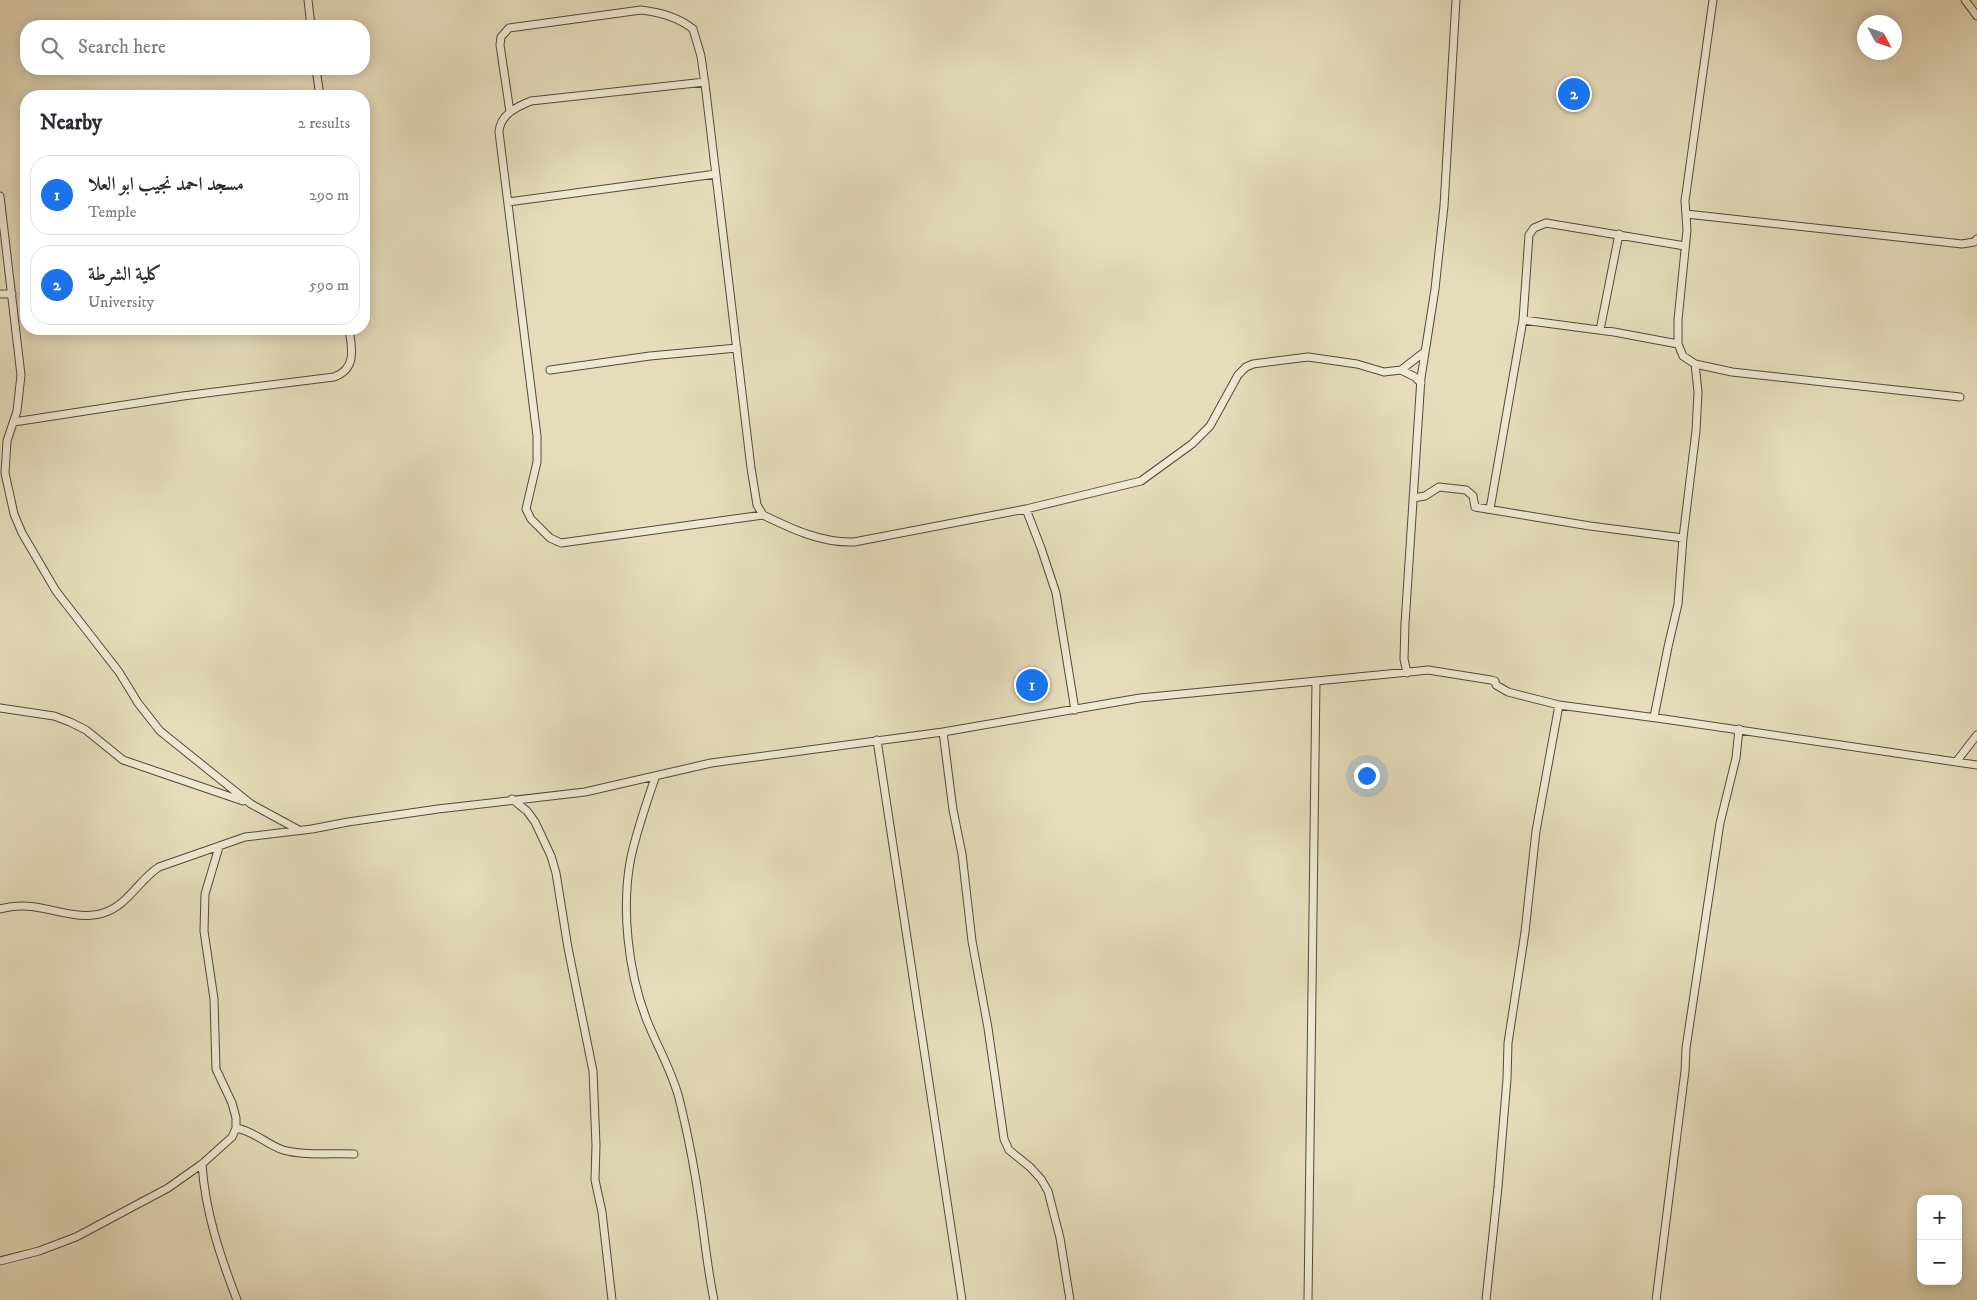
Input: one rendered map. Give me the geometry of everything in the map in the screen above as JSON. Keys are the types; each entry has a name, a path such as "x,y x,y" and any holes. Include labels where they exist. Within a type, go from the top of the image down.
{"street":[{"path":"308,0 310,20"},
{"path":"1408,673 1404,659 1404,641 1423,353 1435,289 1444,206 1456,0"},
{"path":"1713,0 1685,201 1685,246 1678,320 1678,344 1684,356 1695,364 1732,372 1960,397"},
{"path":"1965,0 1977,16"},
{"path":"510,112 500,45 504,32 509,28 641,10 654,11 675,18 693,29 701,56 705,82 751,468 757,505 762,515"},
{"path":"317,75 319,90"},
{"path":"705,82 531,101 510,112 501,121 499,132 537,436 536,462 526,509 531,519 550,538 560,543 762,515 819,539 837,543 854,542 1026,509 1141,481 1192,444 1210,426 1238,375 1252,364 1308,357 1357,364 1384,372 1401,370 1415,376 1421,383"},
{"path":"508,202 716,174"},
{"path":"0,196 21,375 20,397 7,441 5,472 14,514 30,547 56,592 118,672 138,703 160,731 251,804 298,830"},
{"path":"1686,214 1962,244 1974,242 1977,239"},
{"path":"1490,509 1523,320 1530,235 1534,228 1546,223 1685,246"},
{"path":"1600,330 1619,234"},
{"path":"0,294 12,294"},
{"path":"1523,320 1600,330 1678,344"},
{"path":"14,422 184,396 334,377 342,374 348,368 352,349 350,335"},
{"path":"550,370 650,356 737,348"},
{"path":"1401,370 1423,353"},
{"path":"1654,717 1678,604 1683,538 1696,431 1698,392 1695,364"},
{"path":"0,484 5,472"},
{"path":"1413,498 1425,496 1440,487 1466,490 1473,496 1475,506 1590,526 1683,538"},
{"path":"1026,509 1056,593 1075,710"},
{"path":"0,909 22,905 42,907 77,915 92,916 107,912 121,902 154,870 182,858 245,837 512,799 585,792 655,778 711,763 943,732 1140,698 1428,670 1491,680 1504,691 1559,705 1739,729 1977,765"},
{"path":"1308,1300 1316,681"},
{"path":"1486,1300 1498,1187 1508,1043 1525,932 1536,831 1559,705"},
{"path":"0,708 54,716 70,722 86,730 123,760 251,804"},
{"path":"1656,1300 1685,1071 1686,1048 1718,831 1736,758 1739,729"},
{"path":"943,732 953,810 962,854 972,941 985,1009 1004,1140 1009,1150 1030,1167 1041,1179 1048,1191 1060,1238 1070,1300"},
{"path":"1956,762 1977,735"},
{"path":"878,740 962,1300"},
{"path":"655,778 638,830 629,875 627,912 631,952 635,984 646,1019 669,1067 679,1099 701,1209 714,1300"},
{"path":"512,799 535,822 552,856 556,873 568,948 593,1071 596,1145 595,1180 602,1212 612,1300"},
{"path":"0,1261 40,1251 76,1237 168,1188 202,1164 232,1137 236,1128 236,1118 232,1103 216,1069 214,999 204,931 205,894 219,846"},
{"path":"236,1128 247,1130 275,1147 293,1152 354,1154"},
{"path":"202,1164 204,1187 216,1238 237,1300"}],"place":[{"name":"كلية الشرطة","path":"1574,94"},
{"name":"مسجد احمد نجيب ابو العلا","path":"1032,685"}]}
